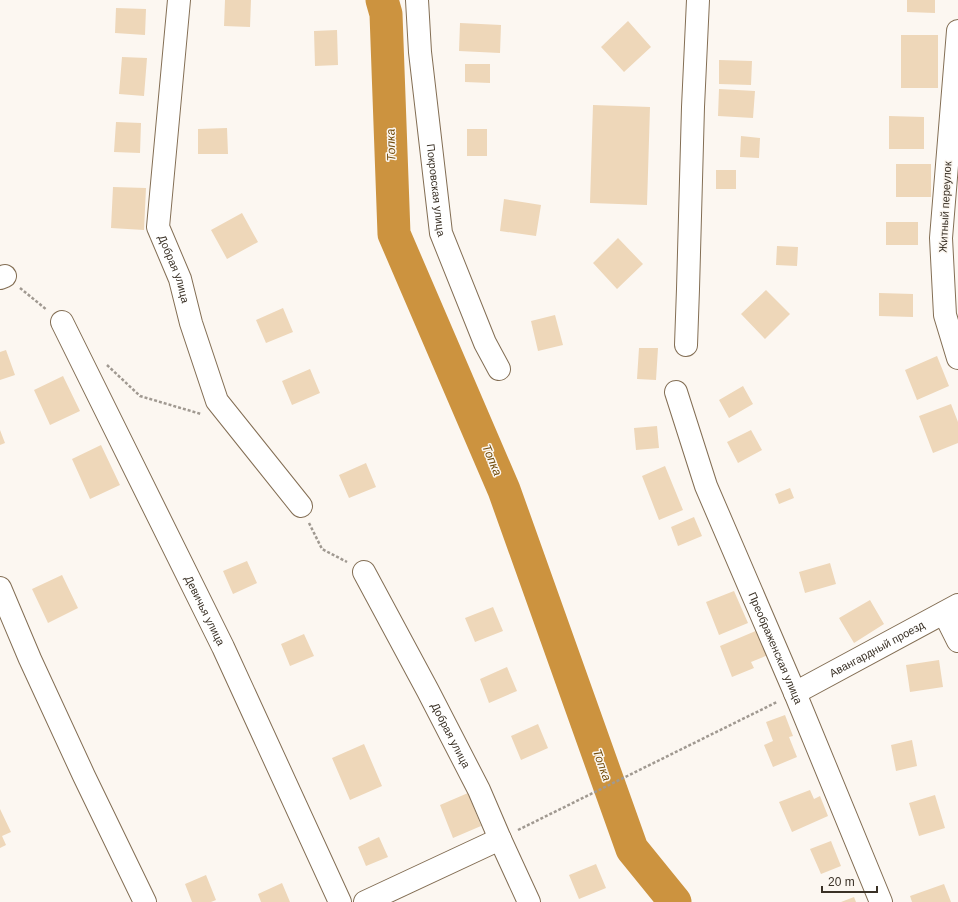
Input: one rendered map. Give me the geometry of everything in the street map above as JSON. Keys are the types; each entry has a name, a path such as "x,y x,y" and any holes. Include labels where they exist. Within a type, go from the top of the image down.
{"street":[{"name":"Добрая улица","path":"179,0 158,227 180,279 191,323 217,400 301,506"},
{"name":"Покровская улица","path":"417,0 420,52 441,233 486,343 499,369"},
{"path":"686,345 698,0"},
{"name":"Житный переулок","path":"958,31 941,238 945,315 958,358"},
{"name":"Девичья улица","path":"62,322 223,646 340,902"},
{"name":"Преображенская улица","path":"676,392 706,486 795,693 881,902"},
{"name":"Добрая улица","path":"364,572 428,690 479,790 529,902"},
{"path":"0,588 33,666 145,902"},
{"path":"951,609 958,641"},
{"name":"Авангардный проезд","path":"795,693 951,609"},
{"path":"364,902 500,839"}],"path":[{"path":"140,396 206,416"},
{"path":"301,506 322,549 364,572"},
{"path":"500,839 795,693"}],"building":[{"path":"225,0 251,0 250,27 224,26"},
{"path":"907,0 935,0 935,13 907,12"},
{"path":"116,8 146,9 145,35 115,33"},
{"path":"628,21 651,47 624,72 601,47"},
{"path":"460,23 501,25 500,53 459,51"},
{"path":"337,30 338,65 315,66 314,31"},
{"path":"901,35 938,35 938,88 901,88"},
{"path":"122,57 147,58 144,96 119,94"},
{"path":"719,60 752,61 751,85 719,84"},
{"path":"465,64 490,64 490,83 465,82"},
{"path":"719,89 755,91 753,118 718,116"},
{"path":"593,105 650,107 647,205 590,203"},
{"path":"889,116 924,117 924,149 889,149"},
{"path":"116,122 141,123 140,153 114,152"},
{"path":"227,128 228,154 198,154 198,129"},
{"path":"467,129 487,129 487,156 467,156"},
{"path":"741,136 760,138 759,158 740,157"},
{"path":"896,164 931,164 931,197 896,197"},
{"path":"716,170 736,170 736,189 716,189"},
{"path":"113,187 146,188 144,230 111,228"},
{"path":"504,199 541,205 536,236 500,231"},
{"path":"242,213 258,242 227,259 211,230"},
{"path":"886,222 918,222 918,245 886,245"},
{"path":"618,238 643,264 617,289 593,263"},
{"path":"777,246 798,247 797,266 776,265"},
{"path":"766,290 790,314 765,339 741,314"},
{"path":"879,293 913,294 913,317 879,316"},
{"path":"283,308 293,332 266,343 256,320"},
{"path":"555,315 563,345 538,351 531,321"},
{"path":"639,348 658,348 656,380 637,379"},
{"path":"6,350 15,375 0,380 0,352"},
{"path":"937,356 949,386 917,400 905,370"},
{"path":"310,369 320,393 292,405 282,381"},
{"path":"63,376 80,411 50,425 34,390"},
{"path":"743,386 753,404 729,418 719,400"},
{"path":"951,404 958,422 958,443 933,453 919,416"},
{"path":"657,426 659,448 636,450 634,428"},
{"path":"0,430 5,443 0,445"},
{"path":"751,430 762,450 738,463 727,442"},
{"path":"101,445 120,485 90,499 72,459"},
{"path":"366,463 376,487 349,498 339,475"},
{"path":"665,466 683,510 659,520 642,476"},
{"path":"790,488 794,498 779,504 775,494"},
{"path":"694,517 702,536 678,546 671,527"},
{"path":"247,561 257,583 233,594 223,571"},
{"path":"830,563 836,584 805,593 799,572"},
{"path":"62,575 78,608 48,623 32,589"},
{"path":"734,591 748,623 719,635 706,602"},
{"path":"870,600 884,624 854,643 839,618"},
{"path":"493,607 503,631 475,642 465,618"},
{"path":"758,630 768,655 751,662 754,668 732,677 720,646"},
{"path":"304,634 314,656 290,666 281,644"},
{"path":"939,660 943,687 910,692 906,665"},
{"path":"507,667 517,691 489,703 480,679"},
{"path":"785,715 793,736 789,737 797,757 773,767 764,745 773,741 766,722"},
{"path":"538,724 548,748 521,760 511,736"},
{"path":"912,740 917,766 896,771 891,745"},
{"path":"364,744 382,786 350,800 332,758"},
{"path":"810,790 814,799 820,796 828,816 792,832 779,802"},
{"path":"468,793 481,826 453,838 440,805"},
{"path":"935,795 945,828 919,836 909,803"},
{"path":"0,809 11,832 2,836 6,845 0,848"},
{"path":"379,837 388,857 366,866 358,847"},
{"path":"831,841 841,866 821,874 810,849"},
{"path":"596,864 606,888 579,899 569,875"},
{"path":"206,875 216,900 211,902 192,902 185,884"},
{"path":"282,883 290,902 261,902 258,894"},
{"path":"944,884 951,902 912,902 910,896"},
{"path":"854,897 856,902 841,902"}],"waterway":[{"name":"Топка","path":"382,0 386,14 394,234 504,490 632,849 675,902"}]}
